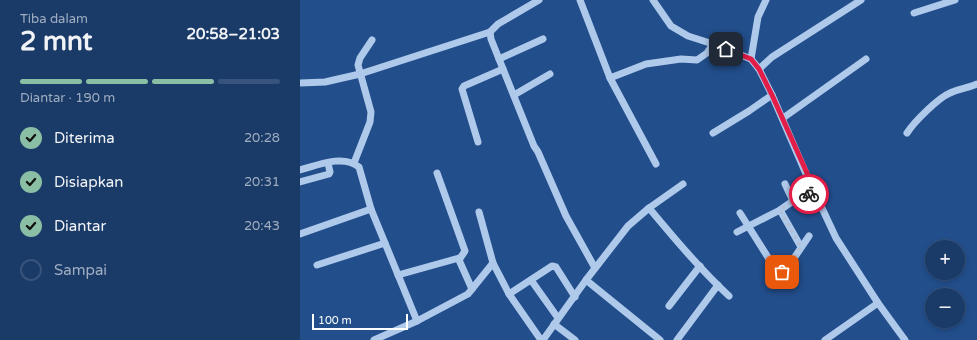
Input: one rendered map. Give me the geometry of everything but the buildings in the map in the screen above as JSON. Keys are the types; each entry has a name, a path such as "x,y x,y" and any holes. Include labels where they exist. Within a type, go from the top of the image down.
{"street":[{"path":"300,83 326,82 360,74 490,32 498,24 539,0"},
{"path":"580,0 610,78 656,164"},
{"path":"653,0 671,26 688,36 751,59 759,69 783,118 836,238 878,303 905,340"},
{"path":"751,59 758,17 766,0"},
{"path":"759,69 772,58 861,0"},
{"path":"914,13 955,0"},
{"path":"490,32 499,60 534,146 566,216 595,268"},
{"path":"499,60 542,39"},
{"path":"354,163 370,122 371,112 358,65 360,58 372,40"},
{"path":"610,78 646,64 681,59 698,60 708,53 713,44"},
{"path":"783,118 866,59"},
{"path":"478,142 462,89 464,86 503,69"},
{"path":"514,95 550,74"},
{"path":"907,133 911,125 918,118 948,93 977,84"},
{"path":"713,133 772,95"},
{"path":"300,170 340,161 354,163 359,167 371,209 417,321"},
{"path":"300,182 329,174 328,163"},
{"path":"398,275 459,258 465,251 437,173"},
{"path":"479,212 493,263 509,294 542,340 628,226 649,208 683,184"},
{"path":"785,184 793,201"},
{"path":"737,232 780,210 793,201 815,191"},
{"path":"649,208 700,266 729,296"},
{"path":"300,234 371,209"},
{"path":"780,210 801,247"},
{"path":"740,213 776,270 780,272 786,270 809,236"},
{"path":"317,266 385,243"},
{"path":"459,258 458,260 472,289"},
{"path":"374,340 417,321 468,294 493,263"},
{"path":"509,294 554,266 575,297"},
{"path":"670,306 700,266"},
{"path":"531,280 556,321 575,340"},
{"path":"586,280 660,340"},
{"path":"677,340 718,285"},
{"path":"826,340 878,303"}],"way so far":[{"path":"782,272 786,270 801,247 780,210 793,201 809,194"}],"route":[{"path":"726,49 751,59 759,69 783,118 807,176 815,191 809,194"}]}
